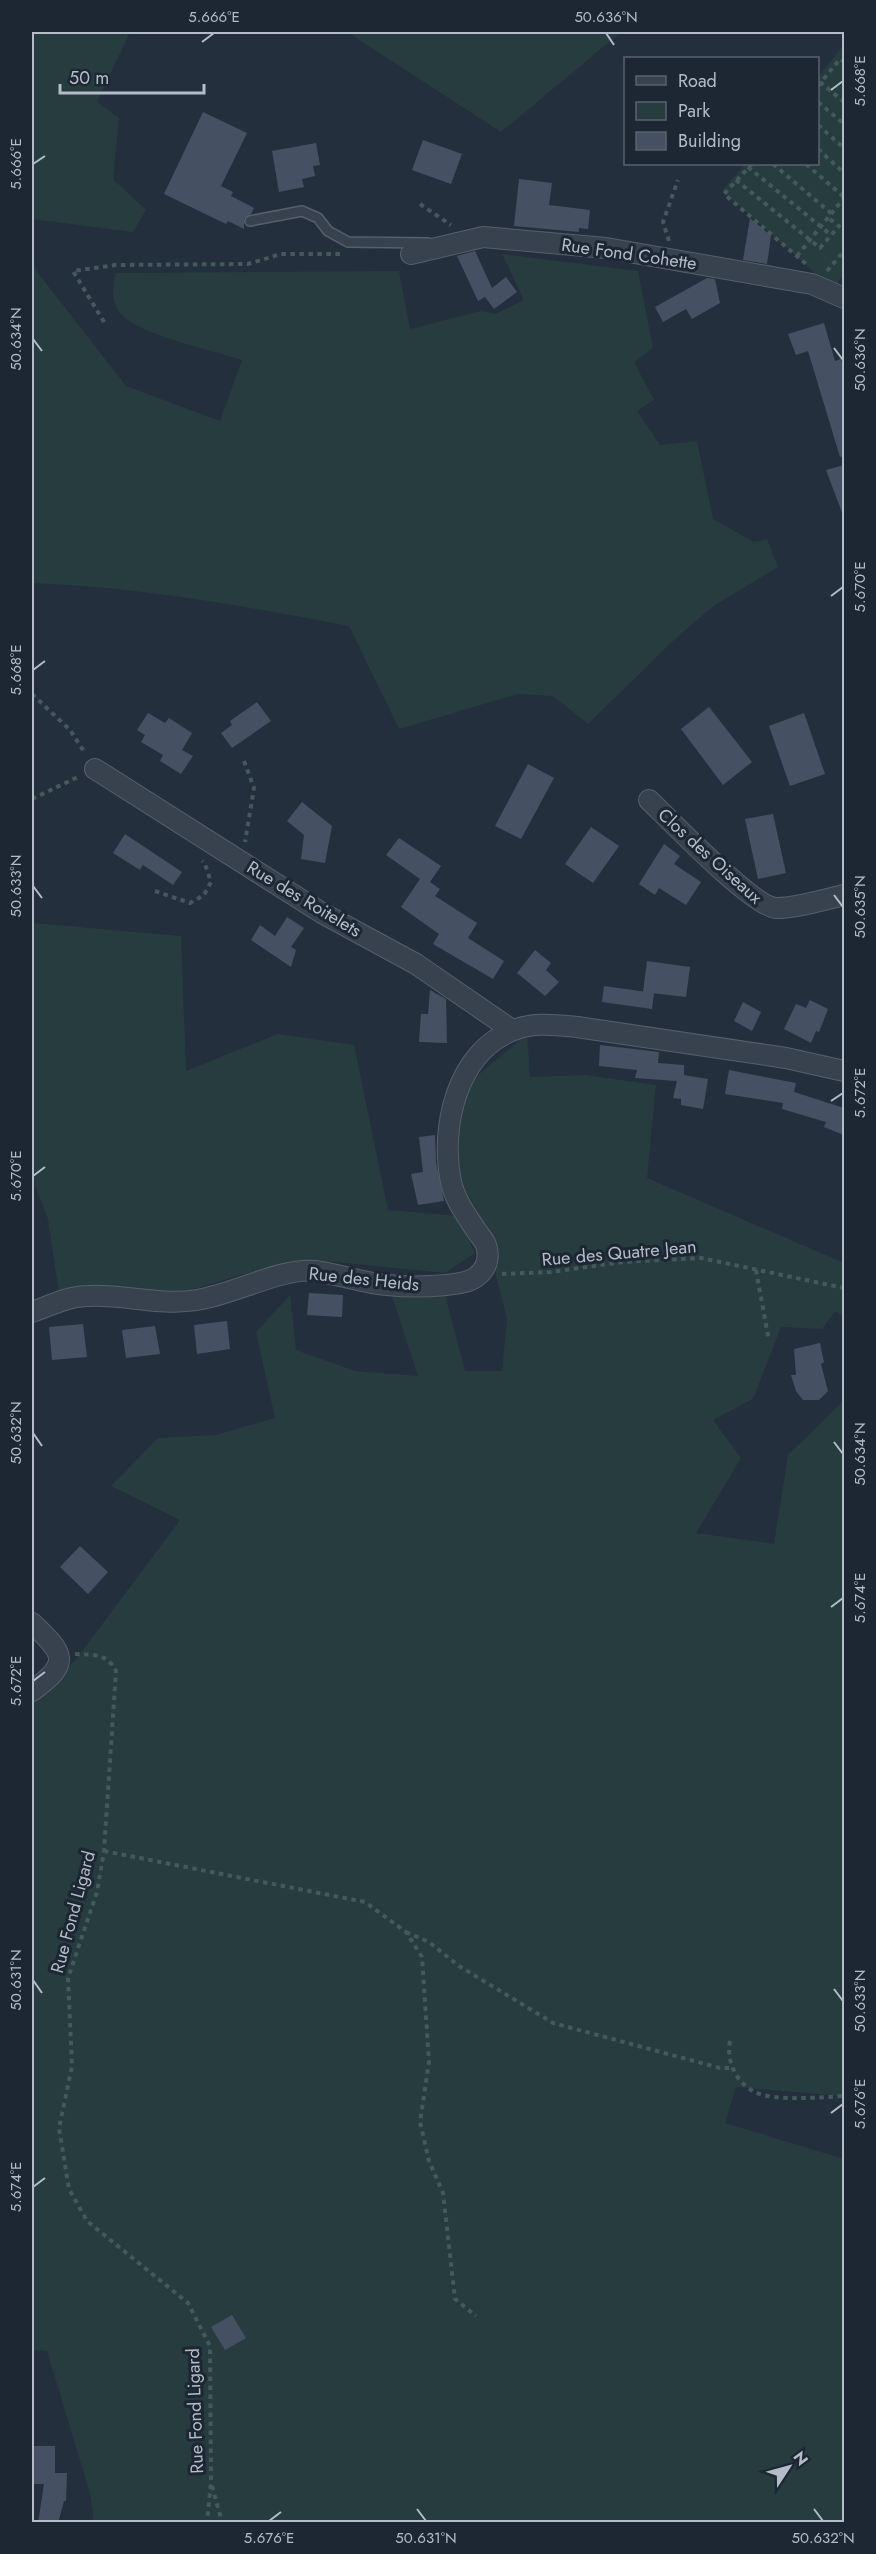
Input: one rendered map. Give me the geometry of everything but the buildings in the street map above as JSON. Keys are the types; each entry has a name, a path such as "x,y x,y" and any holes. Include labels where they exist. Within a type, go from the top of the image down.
{"street":[{"name":"Rue Fond Cohette","path":"411,254 483,237 606,248 812,284 844,298"},
{"name":"Rue des Roitelets","path":"95,769 322,913 416,964 512,1030"},
{"name":"Clos des Oiseaux","path":"649,800 746,892 763,905 776,908 844,895"},
{"path":"484,1270 488,1259 486,1244 460,1206 451,1182 448,1143 456,1098 470,1066 480,1054 512,1030 546,1025 577,1027 786,1058 844,1071"},
{"name":"Rue des Heids","path":"32,1312 87,1296 162,1302 196,1300 220,1295 286,1274 313,1270 385,1285 426,1287 455,1284 474,1279 484,1270"},
{"path":"32,1623 59,1653 60,1661 55,1672 32,1691"}],"lane":[{"path":"250,221 302,211 318,218 328,231 348,242 424,242 446,245"}],"path":[{"path":"844,62 840,59 819,84 844,102"},
{"path":"819,103 844,124"},
{"path":"819,126 844,148"},
{"path":"819,150 844,173"},
{"path":"813,270 724,194 750,165 831,235"},
{"path":"736,180 820,248 839,226 774,165"},
{"path":"797,256 844,198 807,165"},
{"path":"674,260 663,222 678,180"},
{"path":"420,204 471,239"},
{"path":"822,277 844,250"},
{"path":"104,322 74,271 116,265 248,264 281,254 352,254"},
{"path":"32,694 70,730 95,769 32,799"},
{"path":"242,862 254,788 244,761"},
{"path":"155,891 190,903 204,896 210,882 205,864 197,857"},
{"name":"Rue des Quatre Jean","path":"484,1270 507,1275 623,1262 701,1258 844,1288"},
{"path":"756,1270 769,1341"},
{"name":"Rue Fond Ligard","path":"59,1653 101,1656 111,1662 116,1671 104,1851 97,1892 68,1978 72,2066 59,2128 69,2189 87,2221 188,2303 210,2346 211,2482 207,2523"},
{"path":"104,1851 365,1902 406,1932 429,1942 459,1966 553,2023 720,2068 733,2068"},
{"path":"406,1932 422,1957 429,2062 420,2122 429,2161 443,2193 455,2300 476,2316"},
{"path":"730,2041 729,2062 738,2077 755,2093 782,2097 844,2096"},
{"path":"211,2482 222,2523"}],"green space":[{"path":"32,32 130,32 97,102 119,118 113,179 146,210 133,232 32,219"},
{"path":"347,32 621,32 501,132"},
{"path":"843,46 844,274 836,285 830,286 722,191 744,165 819,165 819,76"},
{"path":"502,254 638,271 653,348 634,362 654,400 637,411 660,445 697,441 713,519 754,542 767,539 778,567 712,607 675,639 588,724 553,696 518,694 399,729 349,626 152,593 32,583 32,260 38,273 126,386 220,421 242,360 159,335 129,321 120,313 115,304 113,288 115,273 399,271 410,329 481,311 496,314 524,300"},
{"path":"32,923 181,936 186,1071 278,1034 354,1045 388,1210 457,1216 475,1253 445,1273 316,1260 244,1274 181,1293 59,1293 48,1219 35,1185 32,1155"},
{"path":"527,1034 530,1077 585,1075 656,1085 647,1178 844,1263 844,1317 835,1311 822,1329 781,1327 753,1399 713,1420 741,1458 696,1533 774,1544 788,1455 844,1400 844,2096 736,2087 725,2123 844,2159 844,2522 94,2522 91,2497 47,2351 32,2350 32,1694 74,1662 180,1520 111,1486 158,1438 216,1435 275,1418 256,1332 290,1295 296,1350 355,1371 418,1376 391,1293 444,1291 465,1371 502,1371 507,1319 496,1276 494,1243 468,1211 451,1150 472,1080"}]}
